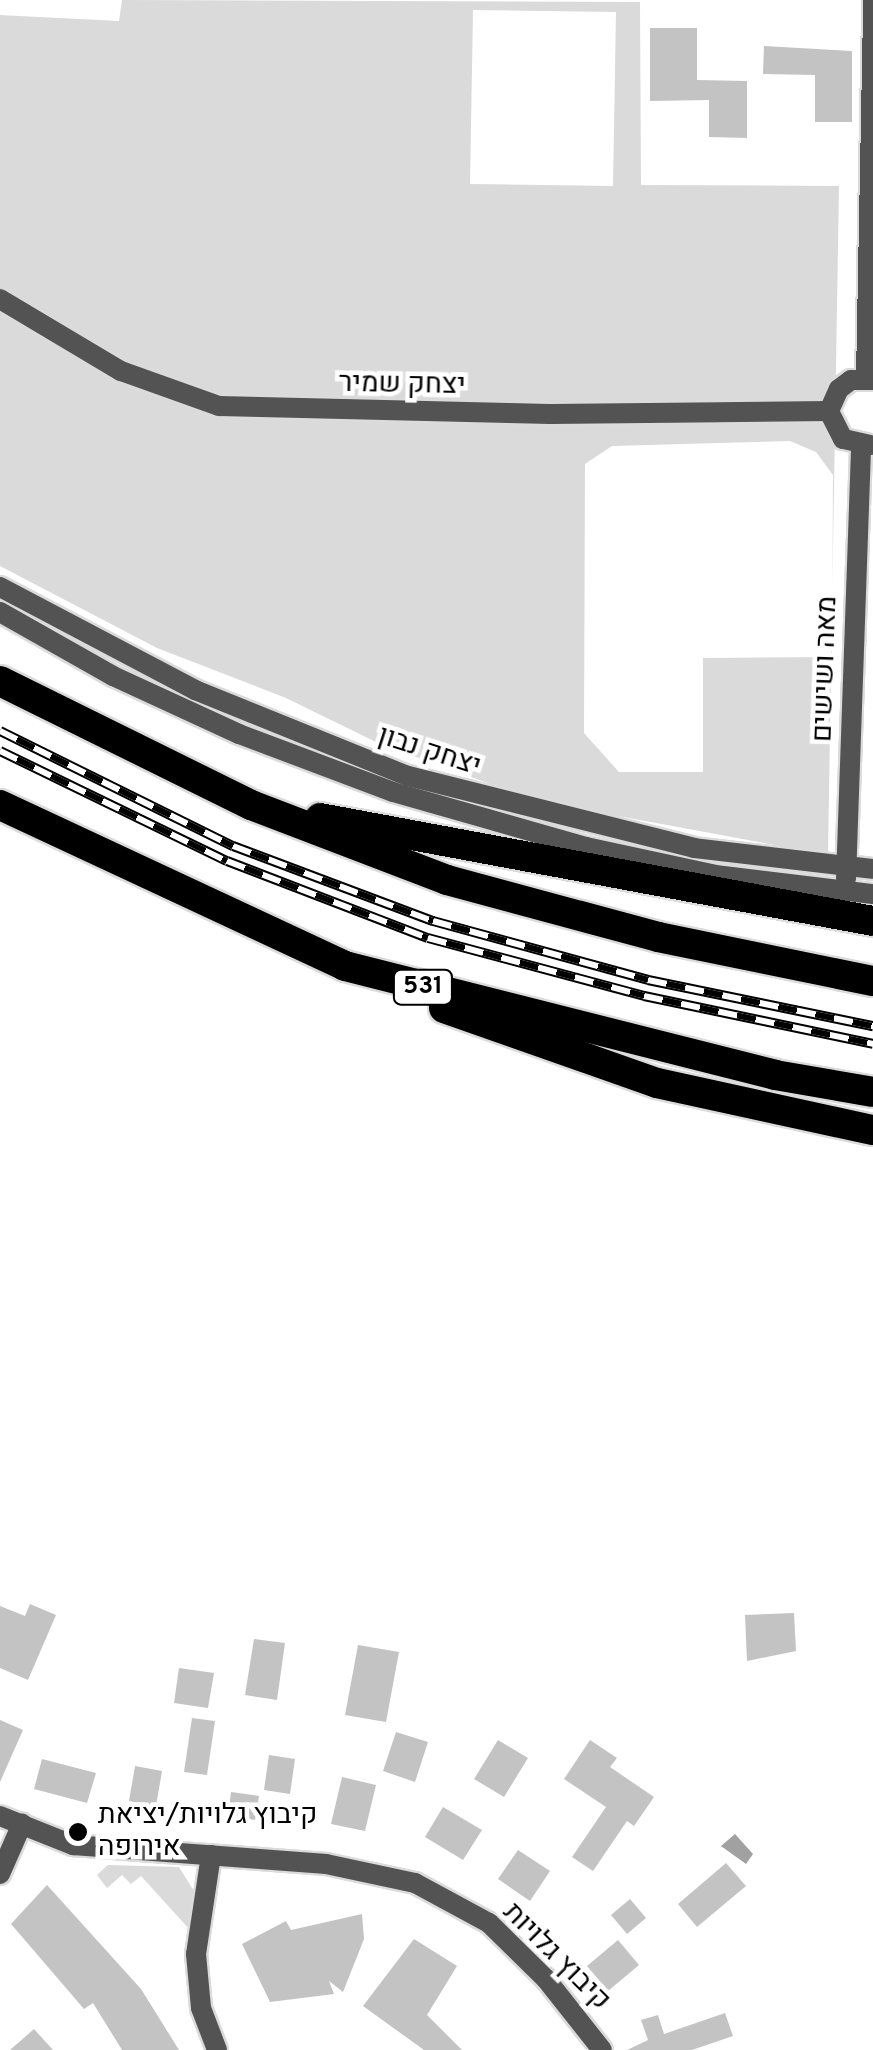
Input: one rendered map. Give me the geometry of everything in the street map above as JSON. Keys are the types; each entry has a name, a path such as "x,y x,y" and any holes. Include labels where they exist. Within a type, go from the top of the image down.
{"highway":[{"path":"0,681 251,805 429,873 552,910 873,981"},
{"name":"531","path":"0,804 345,966 775,1076 873,1092"},
{"path":"251,805 873,921"},
{"path":"345,966 488,1026 657,1083 873,1130"}],"street":[{"path":"867,445 836,432 829,411 839,389 869,379 873,0"},
{"name":"יצחק שמיר","path":"0,299 121,370 219,406 550,414 829,411"},
{"name":"מאה ושישים","path":"845,894 867,445"},
{"name":"יצחק נבון","path":"0,587 195,690 408,776 694,848 873,869"},
{"name":"יצחק נבון","path":"0,612 113,676 239,734 393,792 586,847 845,894 873,894"},
{"name":"קיבוץ גלויות","path":"0,1816 74,1845 326,1864 415,1883 489,1924 546,1979 602,2050"},
{"path":"0,1874 22,1824"},
{"path":"211,1855 196,1954 201,2008 218,2050"}],"shaded area":[{"path":"122,0 640,2 641,185 839,186 832,589 833,475 816,452 790,441 612,446 585,464 584,733 619,772 703,772 703,658 831,657 828,855 537,801 378,743 286,698 157,648 0,566 0,15 119,21","holes":["473,10 616,12 613,186 470,184"]},
{"path":"735,1834 753,1854 746,1864 721,1846"},
{"path":"108,1865 179,1867 194,1891 190,1930 141,1876 131,1884 122,1875 107,1888 97,1875"}],"building":[{"path":"650,28 697,28 697,80 747,81 747,138 709,137 709,100 650,101"},
{"path":"764,46 852,51 852,122 815,122 815,75 763,74"},
{"path":"30,1604 56,1615 28,1680 0,1668 0,1606 25,1616"},
{"path":"794,1613 796,1651 747,1661 745,1615"},
{"path":"254,1639 285,1643 277,1700 245,1695"},
{"path":"358,1645 399,1652 386,1722 345,1715"},
{"path":"179,1668 214,1673 208,1708 174,1703"},
{"path":"192,1718 215,1721 207,1775 184,1772"},
{"path":"0,1720 23,1730 0,1782"},
{"path":"396,1732 428,1742 415,1782 383,1771"},
{"path":"498,1740 528,1758 504,1797 474,1779"},
{"path":"590,1740 617,1758 610,1767 654,1797 634,1826 627,1821 593,1871 572,1857 606,1807 564,1779"},
{"path":"269,1755 295,1759 290,1794 264,1790"},
{"path":"42,1759 96,1773 87,1803 34,1789"},
{"path":"135,1766 162,1771 156,1806 129,1801"},
{"path":"342,1777 376,1785 365,1831 331,1824"},
{"path":"231,1792 259,1796 255,1820 228,1816"},
{"path":"443,1807 482,1830 463,1860 425,1837"},
{"path":"518,1850 550,1871 530,1901 498,1879"},
{"path":"726,1863 746,1886 697,1927 678,1904"},
{"path":"47,1885 141,1989 179,2050 122,2050 93,2003 84,2009 11,1924"},
{"path":"630,1899 646,1918 627,1934 611,1915"},
{"path":"362,1914 364,1939 343,1992 329,1981 334,1994 270,2002 242,1944 286,1921 291,1930"},
{"path":"414,1939 457,1966 427,2015 462,2050 424,2050 363,2006"},
{"path":"618,1940 639,1965 608,1991 587,1966"},
{"path":"725,2013 733,2036 692,2050 627,2050 648,2040 641,2020 658,2015 664,2034"},
{"path":"34,2029 53,2050 10,2050"}],"railway":[{"path":"0,731 233,846 433,921 648,980 873,1026"},
{"path":"0,751 227,861 428,938 644,996 873,1044"}],"place":[{"name":"קיבוץ גלויות/יציאת אירופה","path":"78,1832"}]}
